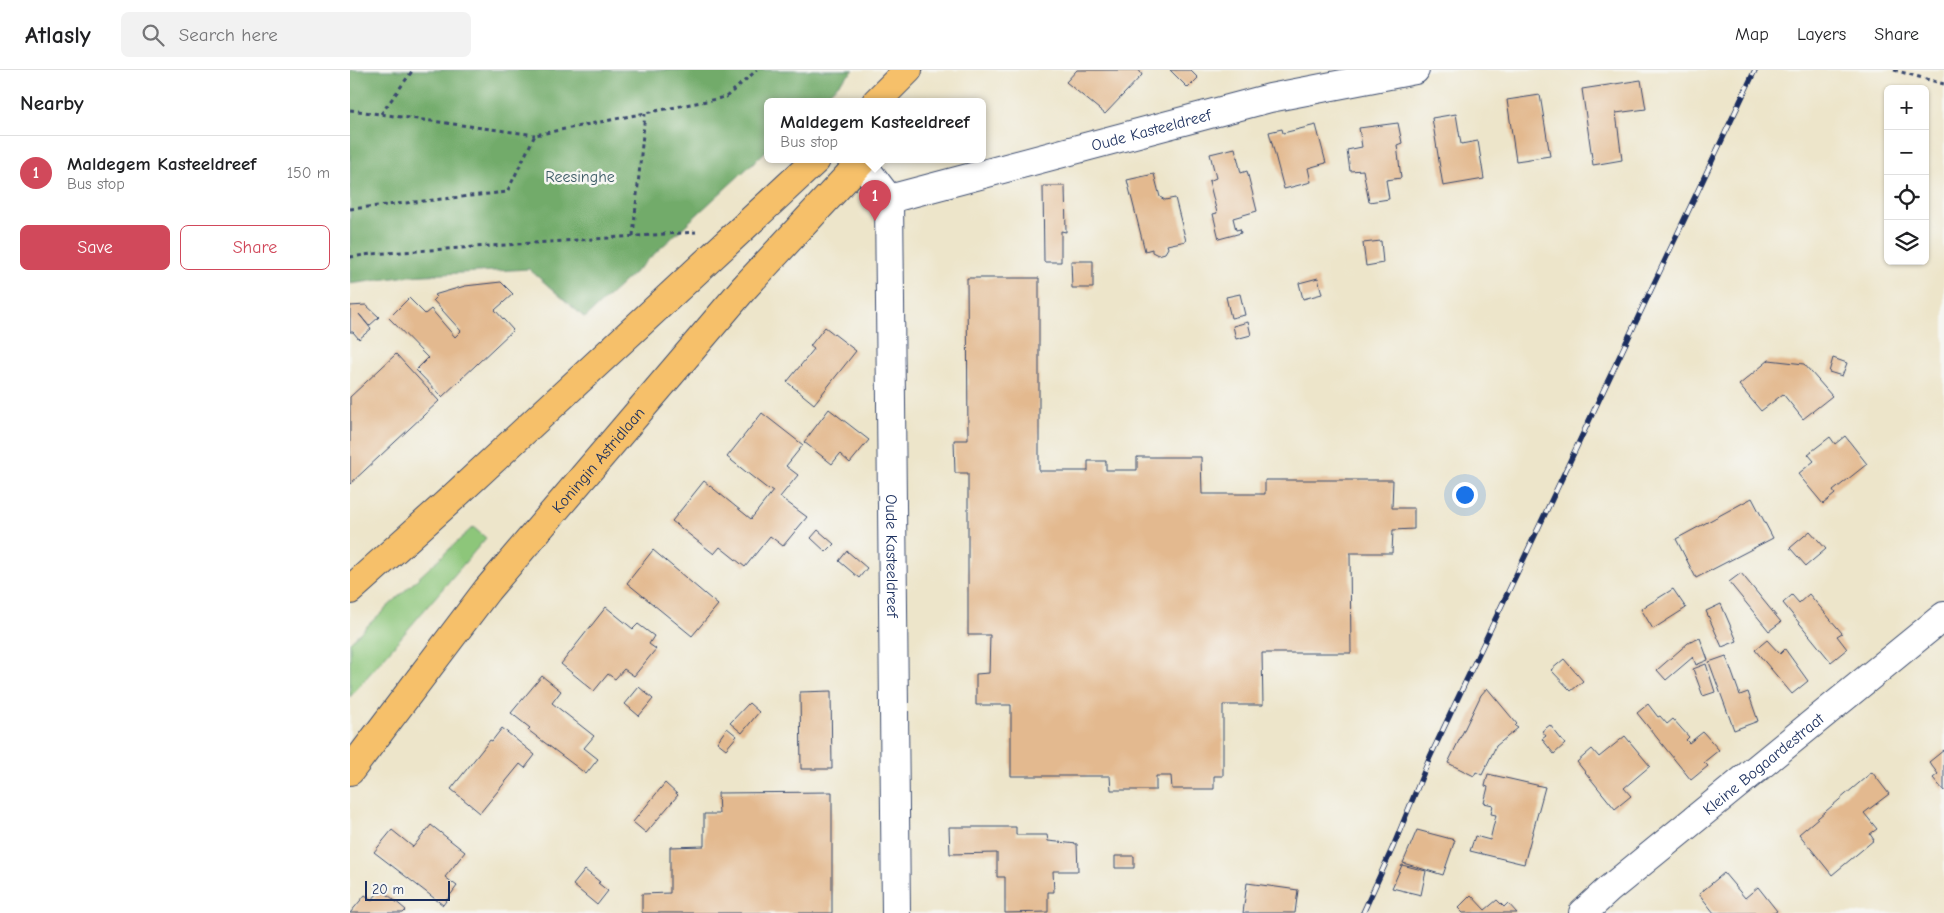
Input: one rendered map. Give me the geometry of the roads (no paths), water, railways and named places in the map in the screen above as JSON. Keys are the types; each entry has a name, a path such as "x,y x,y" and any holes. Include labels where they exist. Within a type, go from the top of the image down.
{"main road":[{"path":"880,98 908,70"},
{"path":"350,590 447,503 813,163"},
{"name":"Koningin Astridlaan","path":"350,771 493,583 744,288 858,163"}],"street":[{"name":"Oude Kasteeldreef","path":"896,913 889,198 1270,98 1415,70"},
{"path":"862,163 889,198"},
{"name":"Kleine Bogaardestraat","path":"1583,913 1608,890 1944,616"}],"railway":[{"path":"1363,913 1393,847 1430,757 1755,70"}],"place":[{"name":"Maldegem Kasteeldreef","path":"875,221"}],"park label":[{"name":"Reesinghe","path":"580,176"}]}
